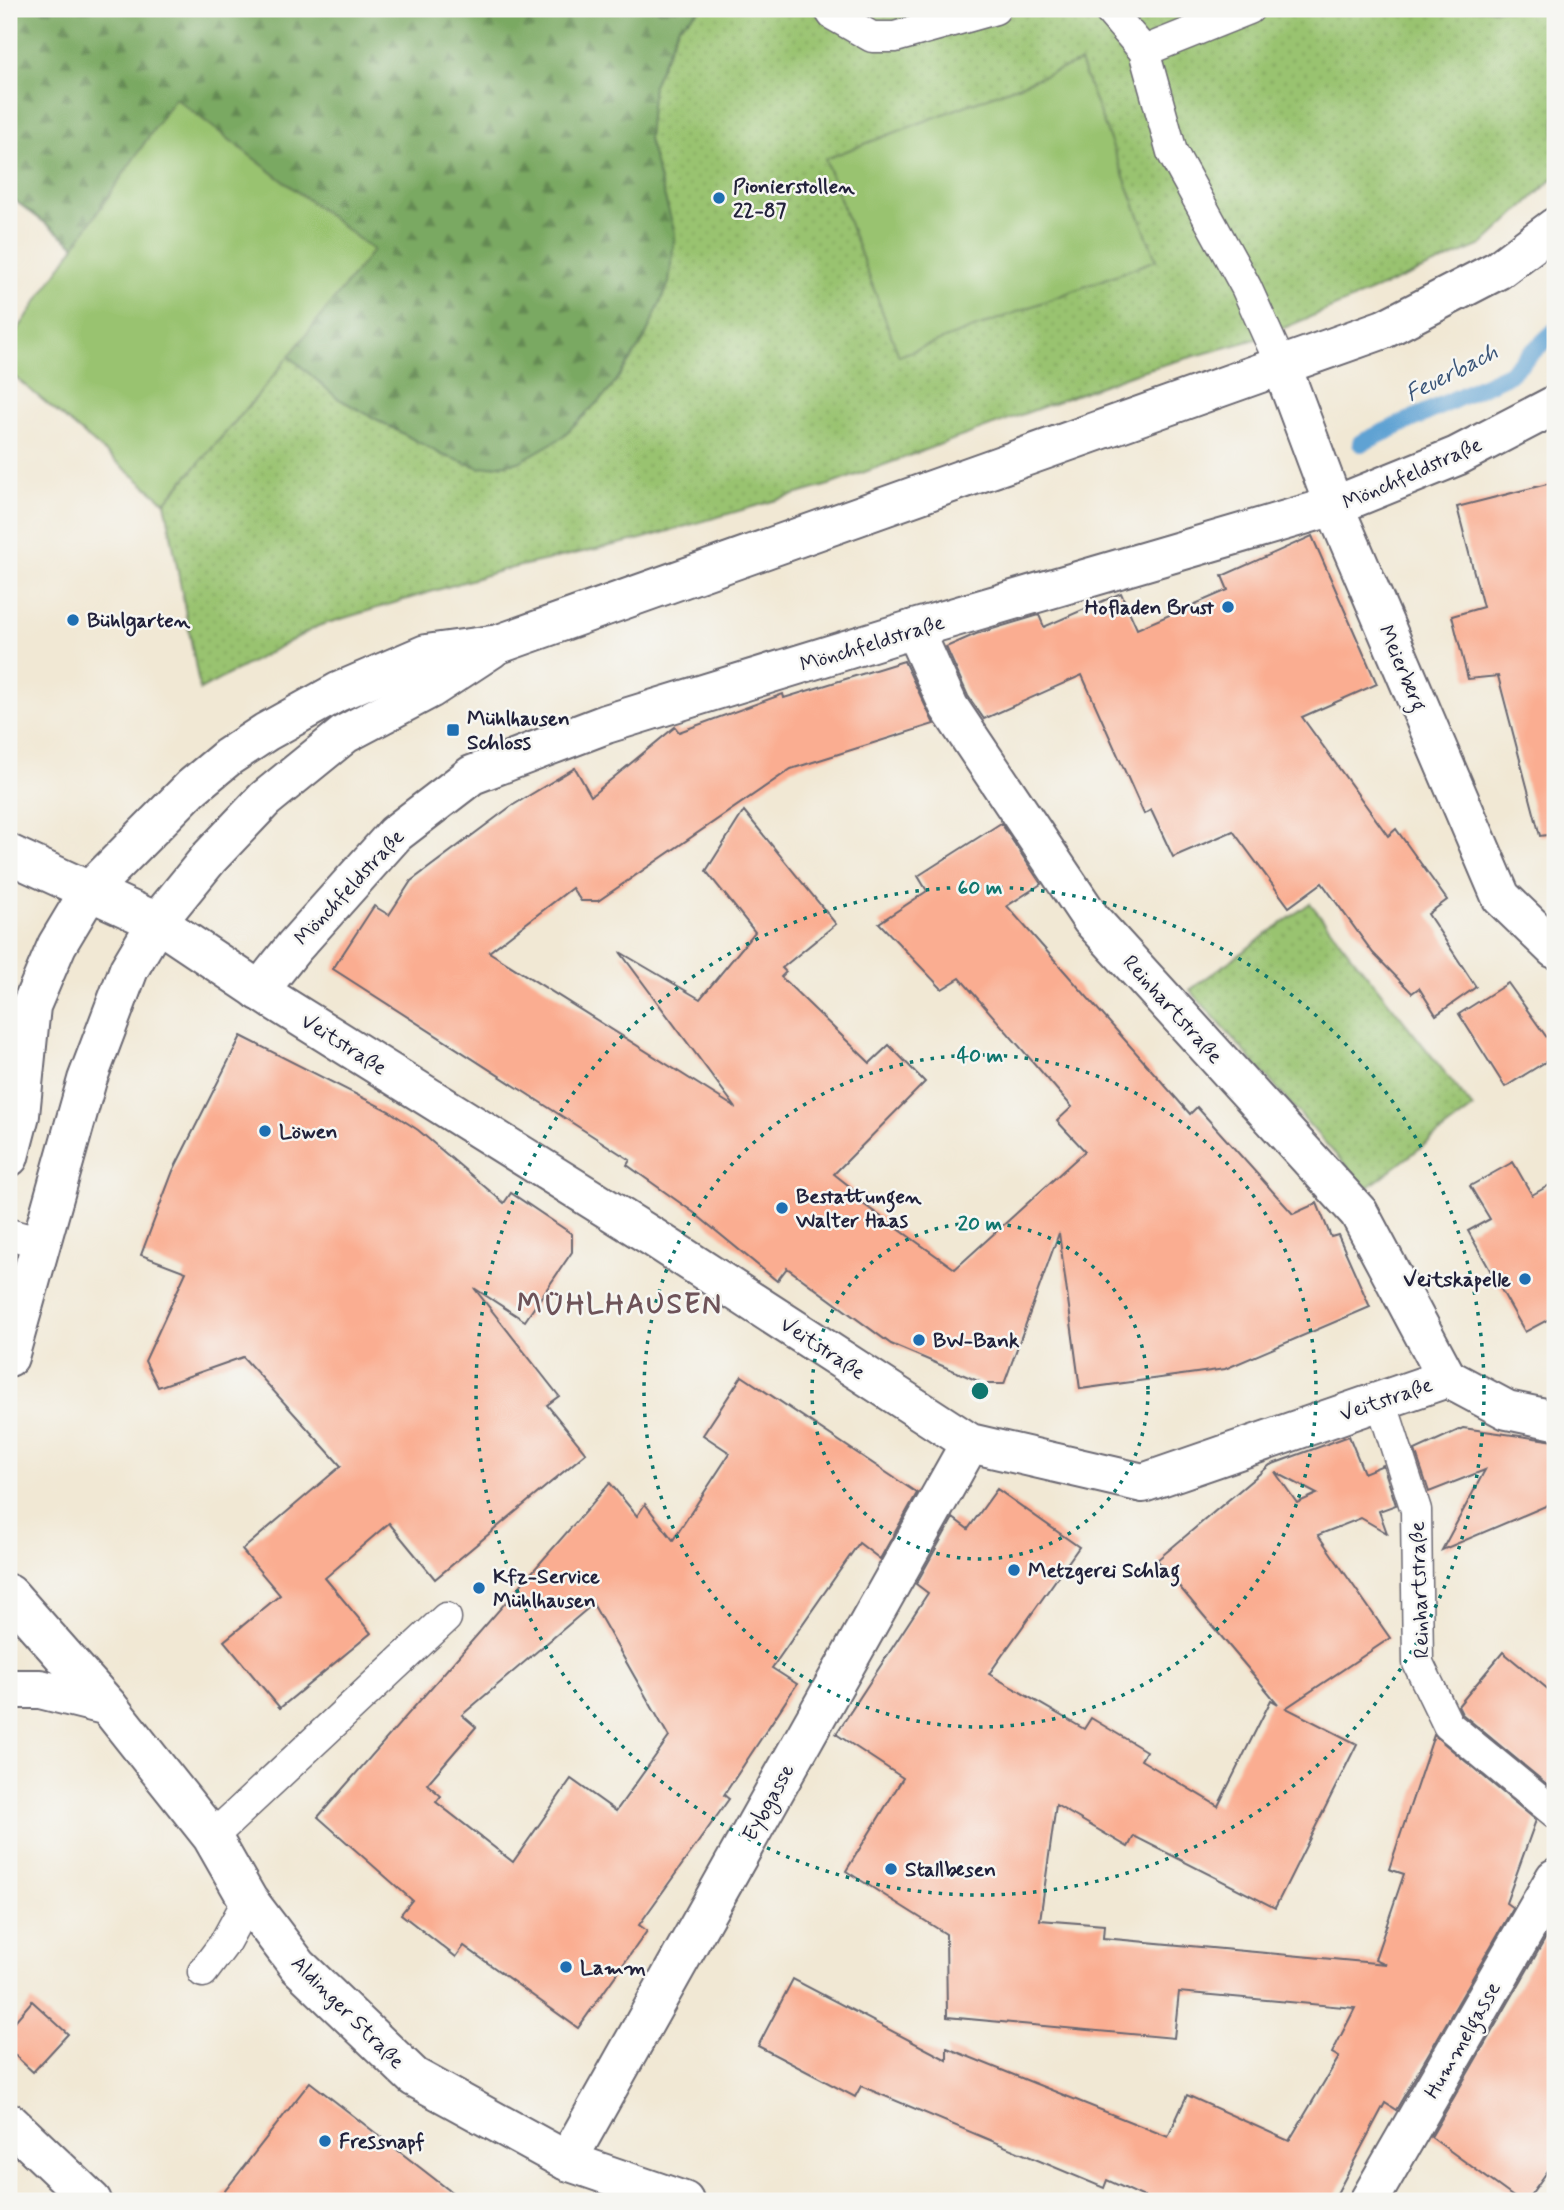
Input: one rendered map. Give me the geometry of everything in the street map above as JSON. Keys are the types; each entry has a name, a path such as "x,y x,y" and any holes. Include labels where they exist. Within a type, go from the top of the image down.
{"street":[{"path":"9,1157 20,1115 31,1006 57,945 90,890 192,787 228,757 266,732 338,692 426,654 499,645 1384,329 1498,270 1555,227"},
{"name":"Meierberg","path":"1282,367 1334,506 1501,897 1555,948"},
{"name":"Mönchfeldstraße","path":"259,991 294,947 395,834 472,775 606,724 914,629 1334,506 1457,456 1555,405"},
{"name":"Reinhartstraße","path":"914,629 949,707 1091,919 1359,1213 1447,1378"},
{"path":"9,1357 25,1238 129,969 157,922 265,799 345,734 430,690 499,645"},
{"name":"Veitstraße","path":"9,854 157,922 259,991 654,1238 970,1443 1143,1483 1447,1378 1507,1410 1555,1420"},
{"name":"Eybgasse","path":"567,2161 970,1443"},
{"name":"Aldinger Straße","path":"9,1594 108,1706 212,1837 248,1900 298,1966 414,2077 567,2161 684,2201"},
{"path":"9,1689 40,1689 108,1706"},
{"name":"Hummelgasse","path":"1370,2201 1555,1878"},
{"path":"9,2122 92,2201"}],"lane":[{"path":"829,9 833,15 872,37 895,37 995,9"},
{"path":"1108,9 1144,51 1172,152 1246,287 1282,367"},
{"path":"1144,51 1249,9"},
{"name":"Reinhartstraße","path":"1381,1401 1416,1510 1419,1663 1448,1725 1555,1813"},
{"path":"212,1837 446,1618"},
{"path":"203,1972 224,1944 248,1900"}],"green space":[{"path":"9,9 1555,9 1555,177 1482,245 1260,338 1141,371 829,485 641,539 503,570 318,626 200,690 165,502 259,394 372,250 175,98 76,246 9,196"},
{"path":"9,9 701,9 679,26 653,85 648,139 675,233 669,283 644,340 609,391 561,438 519,462 480,468 442,455 337,398 289,356 372,250 175,98 76,246 9,196"},
{"path":"1080,62 1156,260 899,356 825,159"},
{"path":"175,98 373,250 259,394 165,502 9,372 9,343"},
{"path":"1310,903 1473,1108 1366,1189 1190,990"}],"building":[{"path":"1555,482 1555,834 1540,836 1498,676 1468,679 1452,616 1483,607 1457,507"},
{"path":"1312,536 1377,684 1302,717 1388,836 1396,829 1447,900 1428,914 1476,987 1436,1015 1419,988 1412,993 1373,953 1322,883 1289,907 1233,831 1173,857 1151,810 1144,814 1082,675 984,719 968,696 946,647 976,634 1039,615 1044,627 1121,593 1137,629 1228,590 1222,576"},
{"path":"904,661 934,724 791,769 598,901 581,901 572,888 489,952 736,1108 620,952 700,999 755,932 706,871 744,811 836,924 782,968 786,972 781,977 870,1063 889,1045 925,1082 834,1174 853,1189 849,1194 955,1269 1085,1151 1057,1121 1072,1107 960,978 942,989 879,923 927,891 918,876 1001,823 1041,884 1007,906 1190,1114 1197,1107 1293,1214 1317,1203 1331,1237 1338,1235 1370,1307 1225,1369 1080,1389 1059,1233 1004,1384 985,1384 891,1344 787,1268 777,1281 693,1212 627,1165 630,1160 333,969 374,906 389,915 411,881 510,807 575,768 591,796 675,727 679,732 783,694 784,698"},
{"path":"1508,983 1555,1049 1555,1056 1505,1087 1459,1014"},
{"path":"241,1036 389,1111 418,1130 504,1203 511,1193 572,1234 572,1252 525,1321 474,1288 559,1396 547,1405 586,1453 435,1579 389,1523 325,1578 371,1633 280,1708 224,1641 280,1595 242,1550 341,1466 243,1357 158,1387 145,1361 186,1272 141,1255 173,1171"},
{"name":"Veitskapelle","path":"1513,1162 1532,1195 1555,1182 1555,1316 1525,1332 1468,1231 1490,1219 1470,1186"},
{"path":"742,1376 917,1493 880,1559 859,1543 772,1668 797,1684 724,1795 729,1799 639,1925 647,1931 578,2028 464,1946 456,1957 401,1914 412,1900 318,1817 610,1483 637,1516 645,1504 673,1540 730,1453 703,1435","holes":["593,1604 669,1737 616,1811 571,1779 513,1862 436,1802 441,1796 427,1784 476,1727 462,1715"]},
{"path":"1463,1428 1555,1441 1555,1502 1442,1550 1485,1470 1429,1492 1415,1450"},
{"path":"1349,1436 1364,1473 1383,1465 1396,1505 1379,1511 1387,1533 1361,1518 1318,1535 1390,1638 1286,1708 1357,1744 1275,1908 1134,1836 1128,1847 1056,1805 1040,1920 1104,1925 1103,1938 1386,1964 1375,1959 1404,1874 1389,1869 1434,1735 1536,1820 1506,1903 1513,1908 1396,2110 1385,2103 1333,2201 1153,2201 1107,2180 1104,2188 861,2086 855,2097 758,2046 793,1979 947,2060 947,2048 1168,2137 1187,2095 1289,2141 1339,2057 1332,2053 1355,2008 1179,1992 1174,2038 947,2017 946,1934 846,1871 903,1778 836,1734 928,1593 916,1584 953,1518 968,1529 997,1489 1079,1547 989,1674 1084,1729 1091,1718 1146,1751 1141,1760 1218,1806 1271,1700 1278,1704 1157,1560 1270,1465","holes":["1275,1472 1317,1494 1297,1503"]},
{"path":"1503,1652 1555,1695 1555,1769 1549,1786 1462,1714 1458,1706"},
{"path":"1548,1934 1555,1939 1555,2161 1526,2201 1519,2201 1431,2137"},
{"path":"32,2001 68,2034 33,2072 9,2050 9,2028"},
{"name":"Fressnapf","path":"310,2082 463,2201 217,2201"}],"waterway":[{"name":"Feuerbach","path":"1361,443 1509,374 1555,331"}],"place":[{"name":"Pionierstollen 22-87","path":"719,198"},
{"name":"Hofladen Brust","path":"1228,607"},
{"name":"Bühlgarten","path":"73,620"},
{"name":"Mühlhausen Schloss","path":"453,730"},
{"name":"Löwen","path":"265,1131"},
{"name":"Bestattungen Walter Haas","path":"782,1208"},
{"name":"Veitskapelle","path":"1525,1279"},
{"name":"BW-Bank","path":"919,1340"},
{"name":"Metzgerei Schlag","path":"1014,1570"},
{"name":"Kfz-Service Mühlhausen","path":"479,1588"},
{"name":"Stallbesen","path":"891,1869"},
{"name":"Lamm","path":"566,1967"},
{"name":"Fressnapf","path":"325,2141"}],"district":[{"name":"MÜHLHAUSEN","path":"620,1303"}]}
